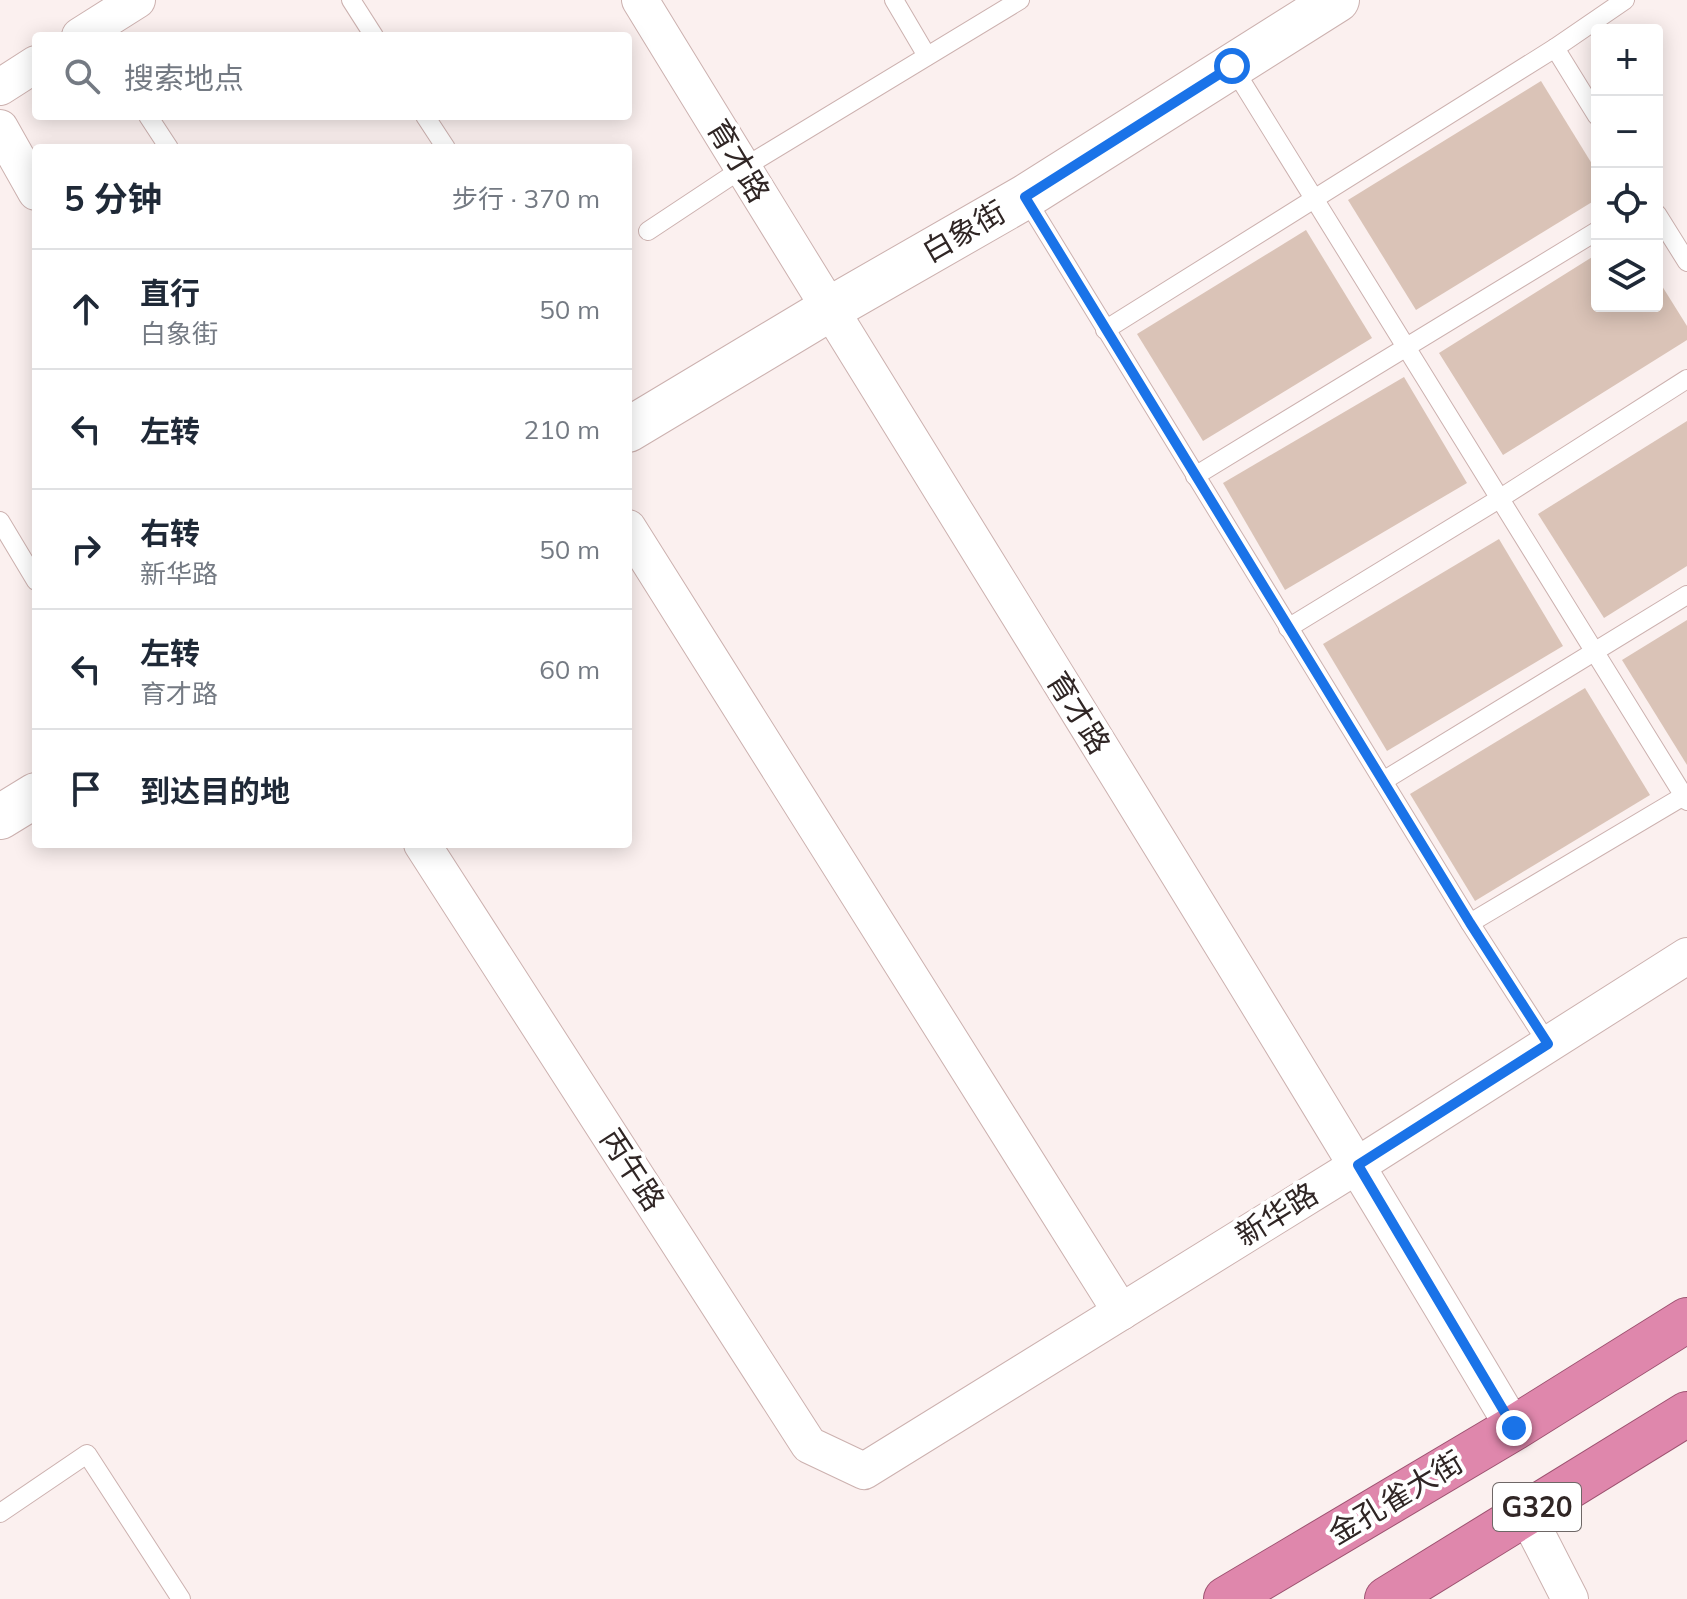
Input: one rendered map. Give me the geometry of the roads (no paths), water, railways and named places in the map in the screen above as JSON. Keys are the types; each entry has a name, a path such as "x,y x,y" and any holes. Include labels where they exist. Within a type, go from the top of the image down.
{"highway":[{"name":"金孔雀大街","path":"1226,1599 1514,1428 1687,1320"},
{"name":"G320","path":"1387,1599 1687,1414"}],"street":[{"path":"92,32 137,0"},
{"name":"育才路","path":"640,0 828,310 1358,1165 1514,1428"},
{"name":"白象街","path":"632,428 1025,197 1337,0"},
{"path":"0,87 32,67"},
{"path":"0,128 32,185"},
{"path":"632,534 1121,1312"},
{"path":"0,817 32,797"},
{"name":"丙午路","path":"425,848 809,1445 864,1471"},
{"name":"新华路","path":"864,1471 1358,1165 1687,956"},
{"path":"1526,1513 1570,1599"}],"lane":[{"path":"351,0 371,32"},
{"path":"894,0 927,56"},
{"path":"648,231 743,168 1020,0"},
{"path":"1105,330 1555,48 1625,0"},
{"path":"1555,48 1591,106"},
{"path":"1232,66 1686,797 1470,923"},
{"path":"151,120 166,144"},
{"path":"428,120 443,144"},
{"path":"1025,197 1470,923 1548,1044"},
{"path":"1663,224 1687,262"},
{"path":"1195,476 1591,235"},
{"path":"1288,628 1687,379"},
{"path":"0,521 32,574"},
{"path":"1383,781 1687,595"},
{"path":"0,1513 87,1454 181,1599"}]}
